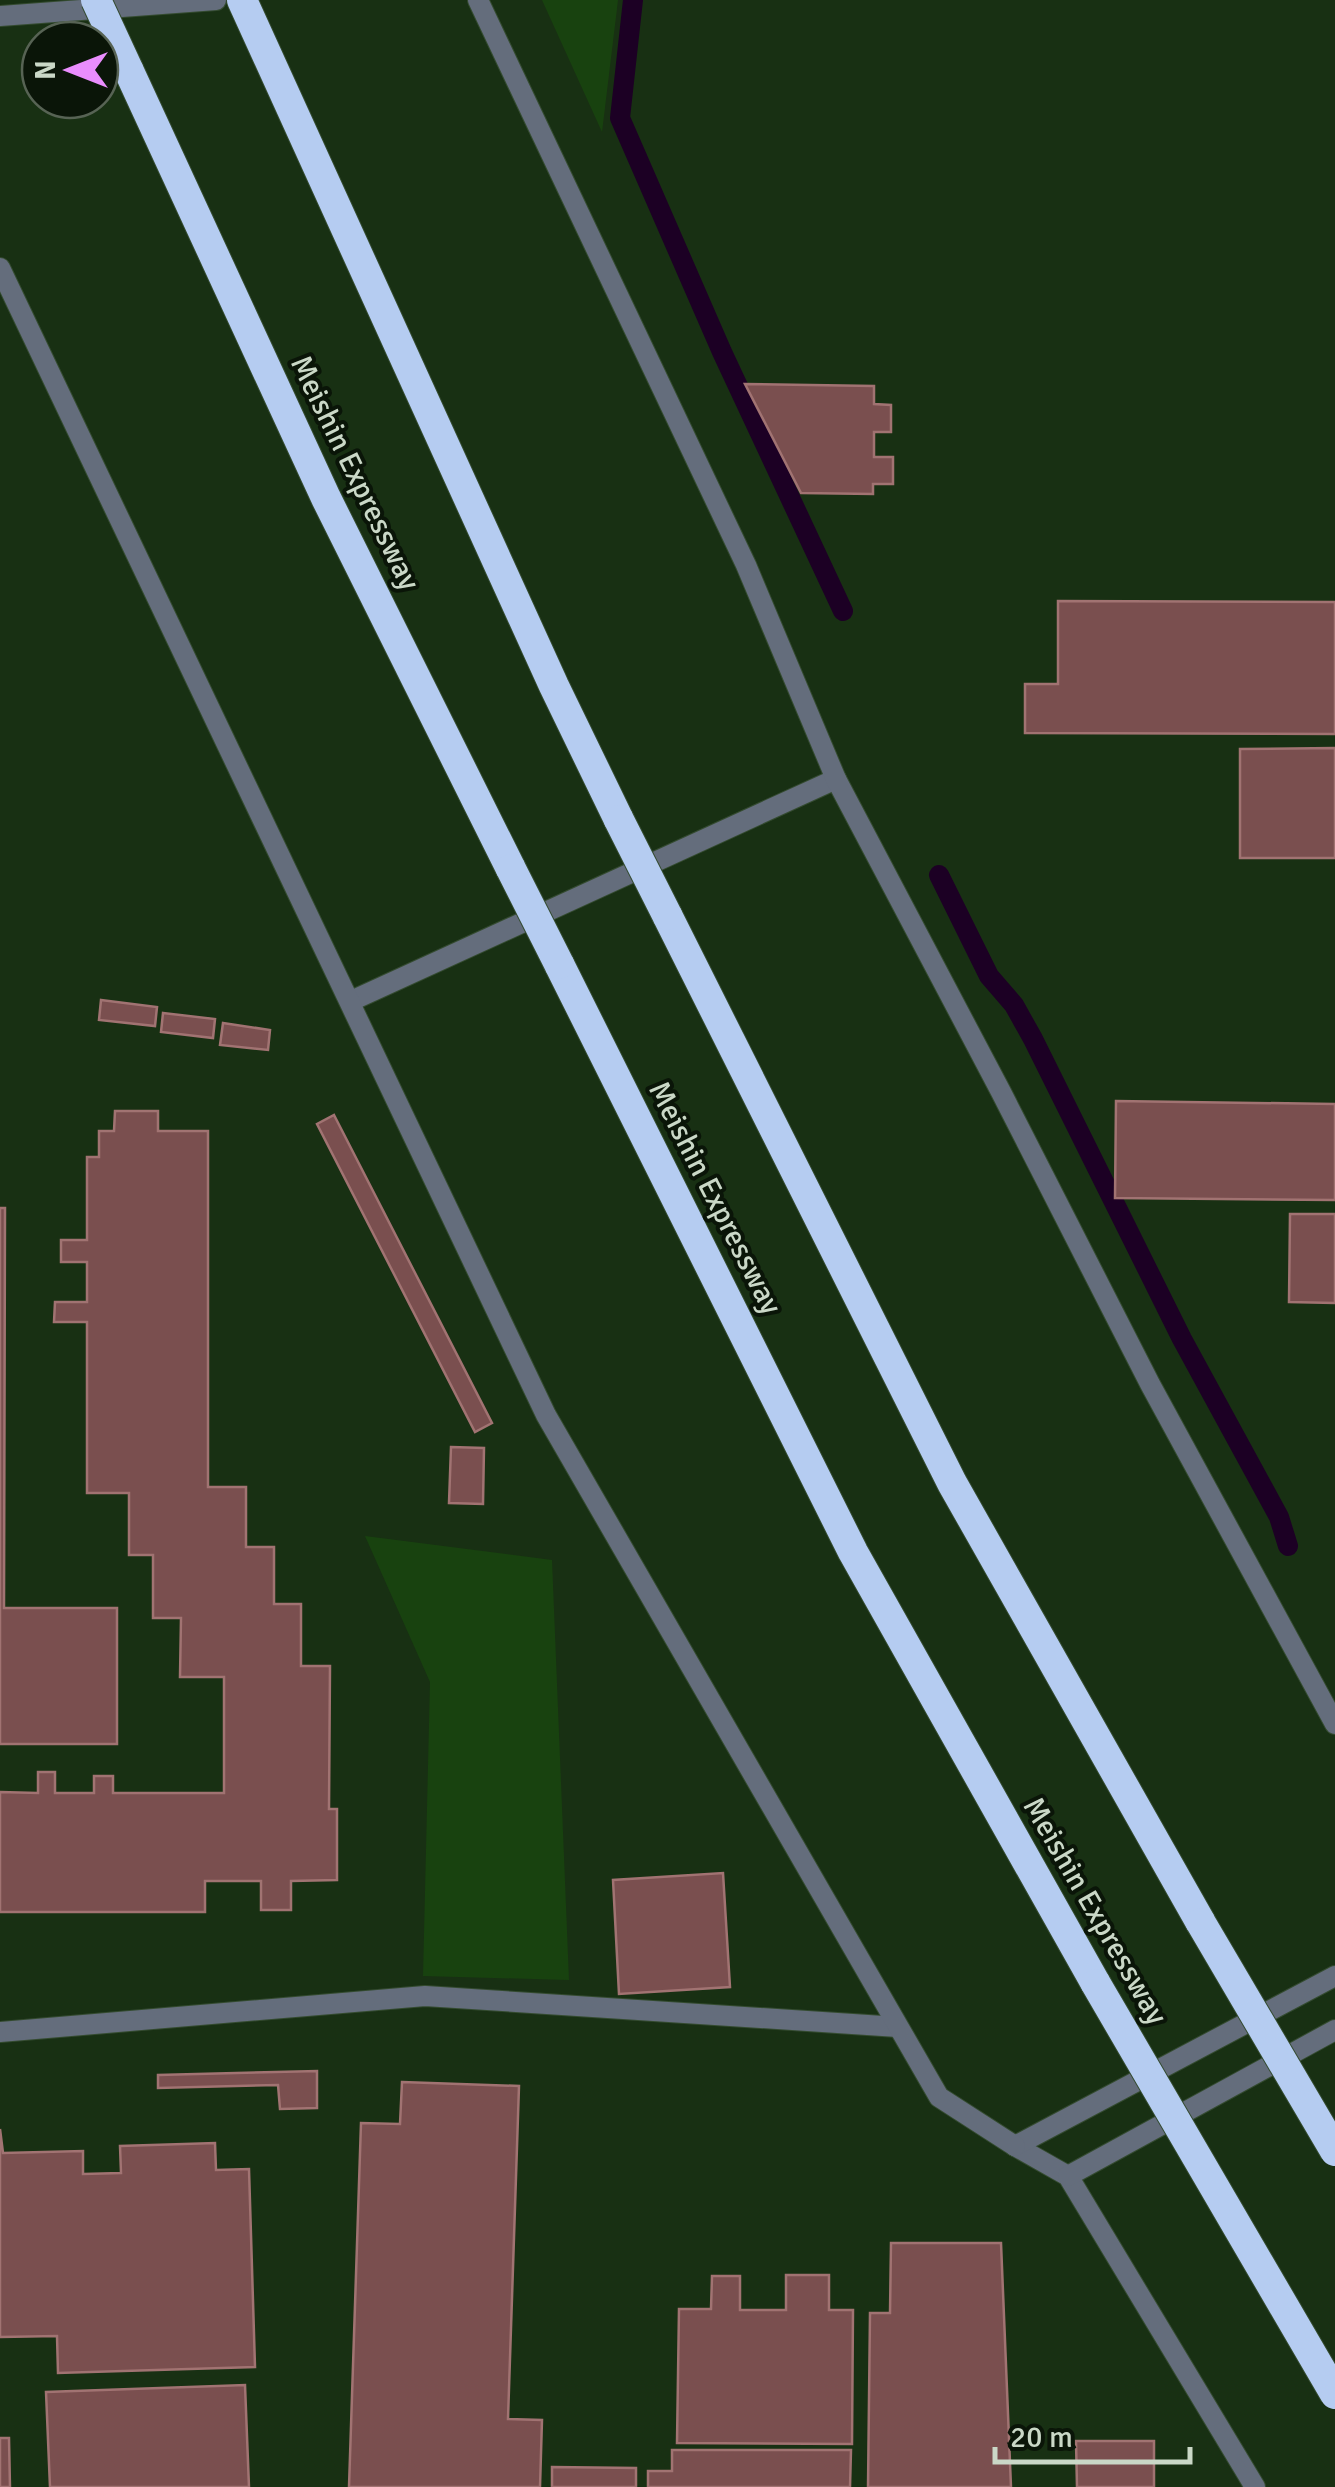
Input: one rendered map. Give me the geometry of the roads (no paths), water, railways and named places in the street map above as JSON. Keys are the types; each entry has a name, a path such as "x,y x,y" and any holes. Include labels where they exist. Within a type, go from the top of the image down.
{"highway":[{"name":"Meishin Expressway","path":"96,0 326,498 853,1552 1096,1984 1335,2394"},
{"path":"242,0 554,686 952,1483 1335,2151"}],"street":[{"path":"0,16 216,0"},
{"path":"478,0 746,565 836,779 1150,1384 1335,1724"},
{"path":"0,268 546,1415 939,2096 1068,2176 1255,2487"},
{"path":"350,1001 836,779"},
{"path":"1015,2146 1335,1976"},
{"path":"0,2032 425,1996 898,2026"},
{"path":"1068,2176 1335,2030"}],"waterway":[{"path":"633,0 620,118 722,352 843,611"},
{"path":"939,875 989,976 1014,1005 1033,1039 1182,1339 1279,1517 1288,1546"}]}
